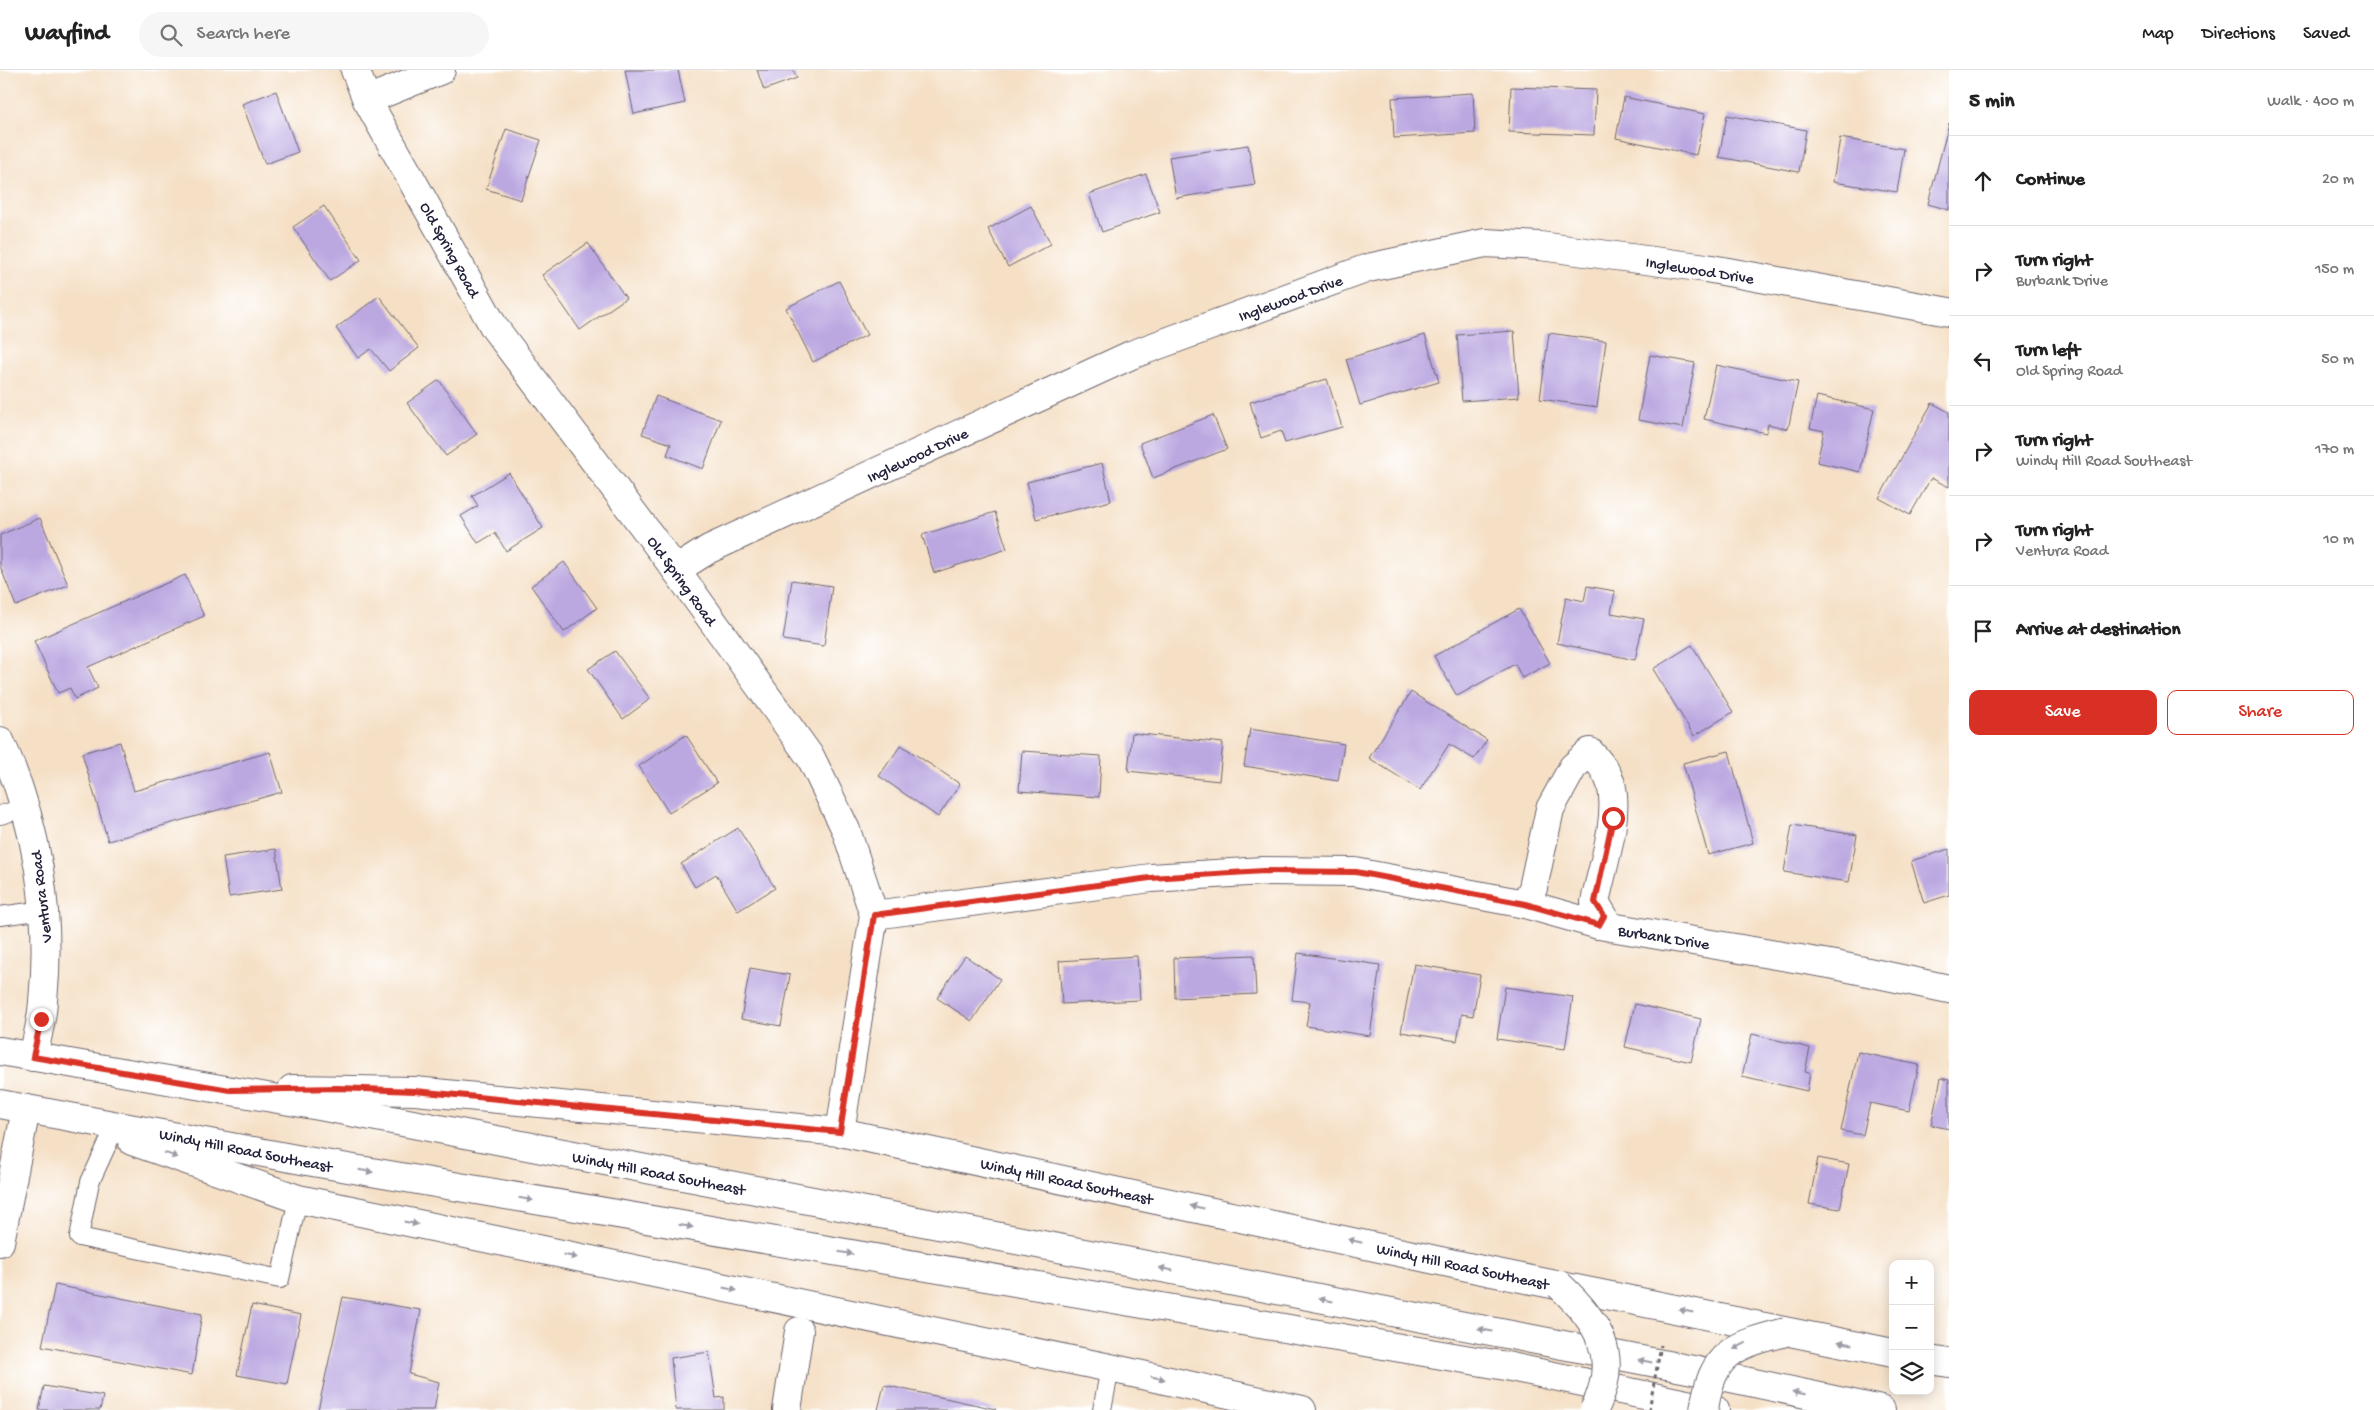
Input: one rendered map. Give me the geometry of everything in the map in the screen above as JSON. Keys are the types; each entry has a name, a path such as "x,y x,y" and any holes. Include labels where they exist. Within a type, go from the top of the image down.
{"street":[{"name":"Old Spring Road","path":"355,70 367,100 494,327 676,570 811,758 846,830 874,915 840,1132"},
{"path":"367,100 442,70"},
{"name":"Inglewood Drive","path":"676,570 709,550 1131,355 1368,268 1485,243 1540,246 1706,268 1949,312"},
{"name":"Ventura Road","path":"0,741 12,811 37,855 44,910 45,985 33,1057"},
{"path":"1525,904 1533,888 1550,808 1573,767 1590,752 1602,764 1611,785 1613,818 1595,902 1604,916 1599,925"},
{"name":"Burbank Drive","path":"874,915 1150,878 1264,871 1356,872 1525,904 1599,925 1835,965 1949,989"},
{"name":"Windy Hill Road Southeast","path":"0,1050 230,1090 1693,1370 1881,1410"},
{"name":"Windy Hill Road Southeast","path":"230,1090 338,1088 415,1091 840,1132 1559,1285 1889,1352"},
{"path":"0,1242 13,1106"},
{"name":"Windy Hill Road Southeast","path":"13,1106 317,1163 1496,1364 1715,1410"},
{"name":"Windy Hill Road Southeast","path":"77,1119 112,1134 298,1199 1110,1368 1302,1410"},
{"path":"1559,1285 1583,1308 1605,1350 1606,1381 1594,1410"},
{"path":"788,1410 799,1331"},
{"path":"1704,1410 1711,1378 1719,1362 1732,1350 1750,1341 1786,1332"},
{"path":"1934,1361 1949,1364"}],"lane":[{"path":"0,916 44,910"},
{"path":"112,1134 90,1182 79,1237 280,1279 298,1199"},
{"path":"1102,1410 1110,1368"}],"path":[{"path":"1649,1410 1661,1345"}],"building":[{"path":"625,70 678,70 685,103 634,114"},
{"path":"757,70 793,70 797,78 764,90"},
{"path":"1511,87 1596,90 1594,135 1509,132"},
{"path":"276,91 298,152 265,164 242,104"},
{"path":"1473,93 1475,133 1394,138 1392,98"},
{"path":"1624,97 1705,114 1696,155 1616,138"},
{"path":"1727,115 1806,130 1799,172 1719,157"},
{"path":"1949,123 1949,210 1928,204"},
{"path":"506,129 541,140 521,200 486,189"},
{"path":"1840,138 1904,149 1897,192 1833,182"},
{"path":"1248,145 1255,185 1176,198 1169,157"},
{"path":"1146,174 1160,212 1102,232 1089,194"},
{"path":"324,206 361,260 330,281 293,227"},
{"path":"1031,206 1051,244 1008,267 988,229"},
{"path":"588,243 626,298 580,330 542,275"},
{"path":"839,281 867,335 813,362 786,308"},
{"path":"379,296 419,348 389,371 371,349 358,358 336,328"},
{"path":"1514,331 1519,397 1462,401 1457,335"},
{"path":"1549,333 1606,341 1597,407 1540,399"},
{"path":"1425,335 1439,382 1360,405 1346,359"},
{"path":"1650,355 1695,363 1683,428 1638,420"},
{"path":"1716,365 1798,382 1788,429 1768,424 1766,433 1704,419"},
{"path":"1327,379 1342,427 1285,443 1281,431 1261,438 1250,402"},
{"path":"439,380 477,434 446,456 407,403"},
{"path":"656,396 721,420 703,469 667,455 671,444 642,434"},
{"path":"1817,396 1874,409 1860,472 1817,462 1824,431 1810,428"},
{"path":"1932,403 1949,412 1949,487 1931,478 1910,515 1879,498"},
{"path":"1213,415 1227,449 1153,478 1140,443"},
{"path":"1102,463 1111,501 1036,519 1027,482"},
{"path":"509,473 543,528 506,551 495,533 478,543 461,516 478,506 472,496"},
{"path":"995,512 1007,549 934,573 922,535"},
{"path":"40,518 68,585 16,606 0,566 0,535"},
{"path":"564,562 597,608 564,632 531,586"},
{"path":"185,575 204,616 88,667 98,688 75,699 70,688 58,693 34,641"},
{"path":"792,580 832,586 824,646 783,640"},
{"path":"1587,586 1615,591 1611,613 1644,619 1635,660 1557,643 1566,597 1584,601"},
{"path":"1519,609 1550,663 1522,678 1515,664 1457,696 1434,656"},
{"path":"1692,645 1733,712 1694,736 1653,669"},
{"path":"615,651 650,699 623,719 588,669"},
{"path":"1411,692 1487,740 1474,759 1449,744 1420,790 1369,758"},
{"path":"1250,729 1344,744 1338,781 1244,766"},
{"path":"1132,733 1223,743 1219,781 1128,771"},
{"path":"686,735 717,783 669,813 639,766"},
{"path":"120,742 134,791 270,752 282,792 108,841 82,753"},
{"path":"901,745 960,784 938,817 879,776"},
{"path":"1022,751 1101,756 1099,797 1019,791"},
{"path":"1729,751 1753,843 1708,855 1683,763"},
{"path":"1792,825 1857,835 1849,882 1784,872"},
{"path":"738,828 775,888 738,911 716,874 695,887 681,864"},
{"path":"276,849 282,889 229,897 223,857"},
{"path":"1949,849 1949,895 1924,903 1911,861"},
{"path":"1298,953 1380,965 1370,1036 1306,1026 1310,1002 1292,1000"},
{"path":"1254,955 1256,994 1175,998 1174,958"},
{"path":"965,956 1000,979 972,1021 937,998"},
{"path":"1137,956 1140,1000 1062,1004 1059,961"},
{"path":"1414,964 1480,975 1473,1016 1462,1014 1457,1041 1401,1032"},
{"path":"750,968 790,975 781,1026 741,1019"},
{"path":"1505,987 1573,997 1565,1049 1497,1039"},
{"path":"1635,1004 1701,1019 1691,1062 1625,1047"},
{"path":"1752,1034 1810,1048 1805,1072 1810,1073 1807,1091 1742,1076"},
{"path":"1858,1052 1919,1065 1909,1111 1870,1103 1863,1135 1841,1131"},
{"path":"1941,1078 1949,1080 1949,1129 1931,1125"},
{"path":"1818,1158 1849,1164 1840,1209 1809,1204"},
{"path":"55,1285 202,1314 192,1375 42,1346"},
{"path":"343,1297 421,1310 409,1374 439,1382 434,1410 318,1410"},
{"path":"252,1305 301,1315 287,1384 237,1375"},
{"path":"709,1352 716,1398 724,1397 724,1410 676,1410 671,1358"},
{"path":"884,1385 996,1409 878,1410"},
{"path":"44,1386 103,1396 100,1410 39,1410"}],"route":[{"path":"41,1019 33,1057 230,1090 338,1088 415,1091 840,1132 874,915 1150,878 1264,871 1356,872 1525,904 1599,925 1604,916 1595,902 1613,818"}]}
